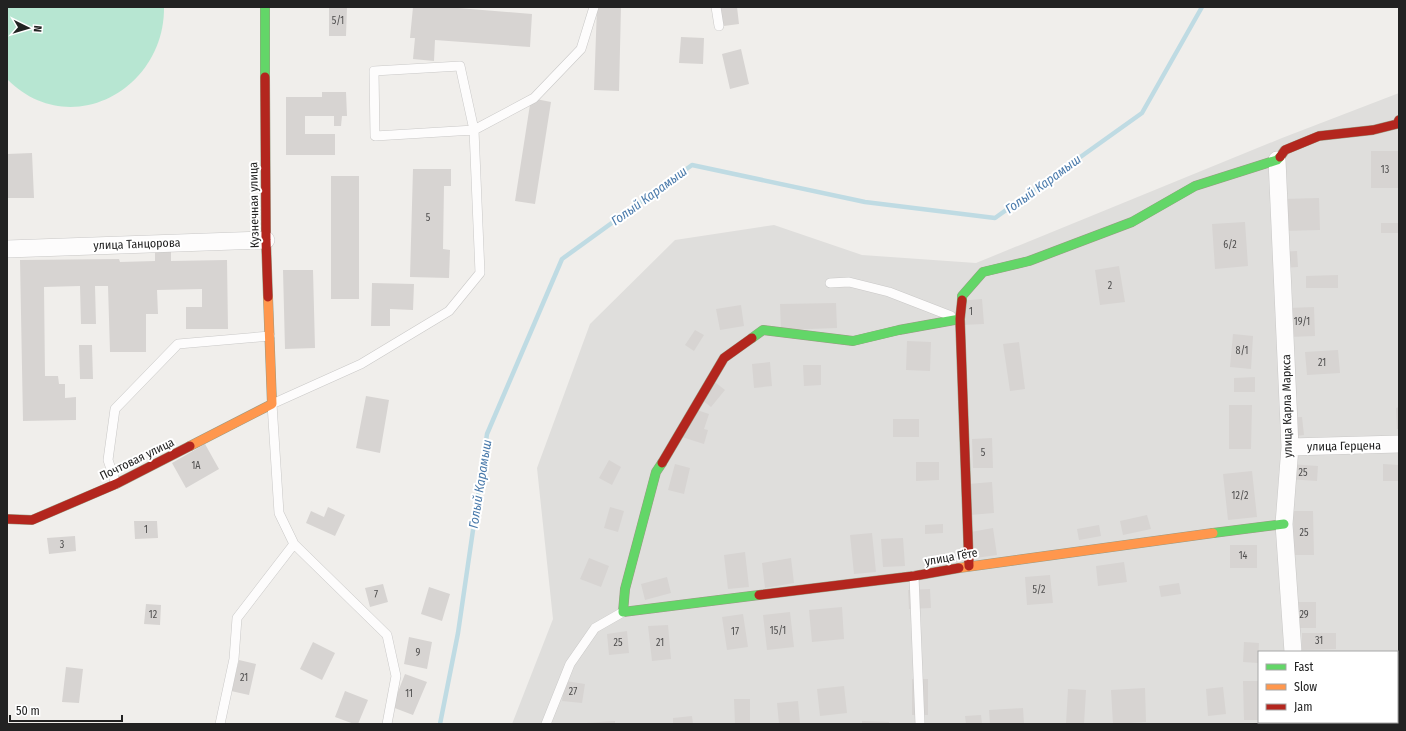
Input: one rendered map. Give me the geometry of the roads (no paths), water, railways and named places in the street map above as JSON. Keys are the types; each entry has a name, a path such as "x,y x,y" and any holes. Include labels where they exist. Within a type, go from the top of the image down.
{"street":[{"name":"Кузнечная улица","path":"265,7 266,240 272,404"},
{"path":"969,566 960,319 962,296 983,272 1029,261 1118,228 1132,222 1195,186 1277,160 1285,150 1319,136 1373,130 1397,124 1399,120"},
{"name":"улица Карла Маркса","path":"1277,160 1290,447 1284,524 1293,651"},
{"name":"улица Танцорова","path":"7,249 266,240"},
{"path":"623,612 625,589 656,472 724,358 763,330 853,342 899,330 960,319"},
{"name":"Почтовая улица","path":"7,519 32,520 116,484 272,404"},
{"name":"улица Герцена","path":"1290,447 1399,444"},
{"name":"улица Гёте","path":"623,612 914,576 969,566 1284,524"}],"lane":[{"path":"387,724 396,676 387,635 294,544 279,513 272,404 362,364 449,311 480,273 474,130 460,66 374,71 375,136 474,130 534,98 550,82 581,49 594,7"},
{"path":"716,7 719,26"},
{"path":"830,283 849,282 889,292 960,319"},
{"path":"116,484 108,460 115,409 178,344 270,336"},
{"path":"220,724 234,659 237,618 294,544"},
{"path":"914,576 920,724"},
{"path":"546,724 570,664 574,658 595,628 623,612"}],"waterway":[{"name":"Голый Карамыш","path":"440,724 458,633 487,434 562,259 692,165 865,202 995,218 1142,113 1202,7"}]}
